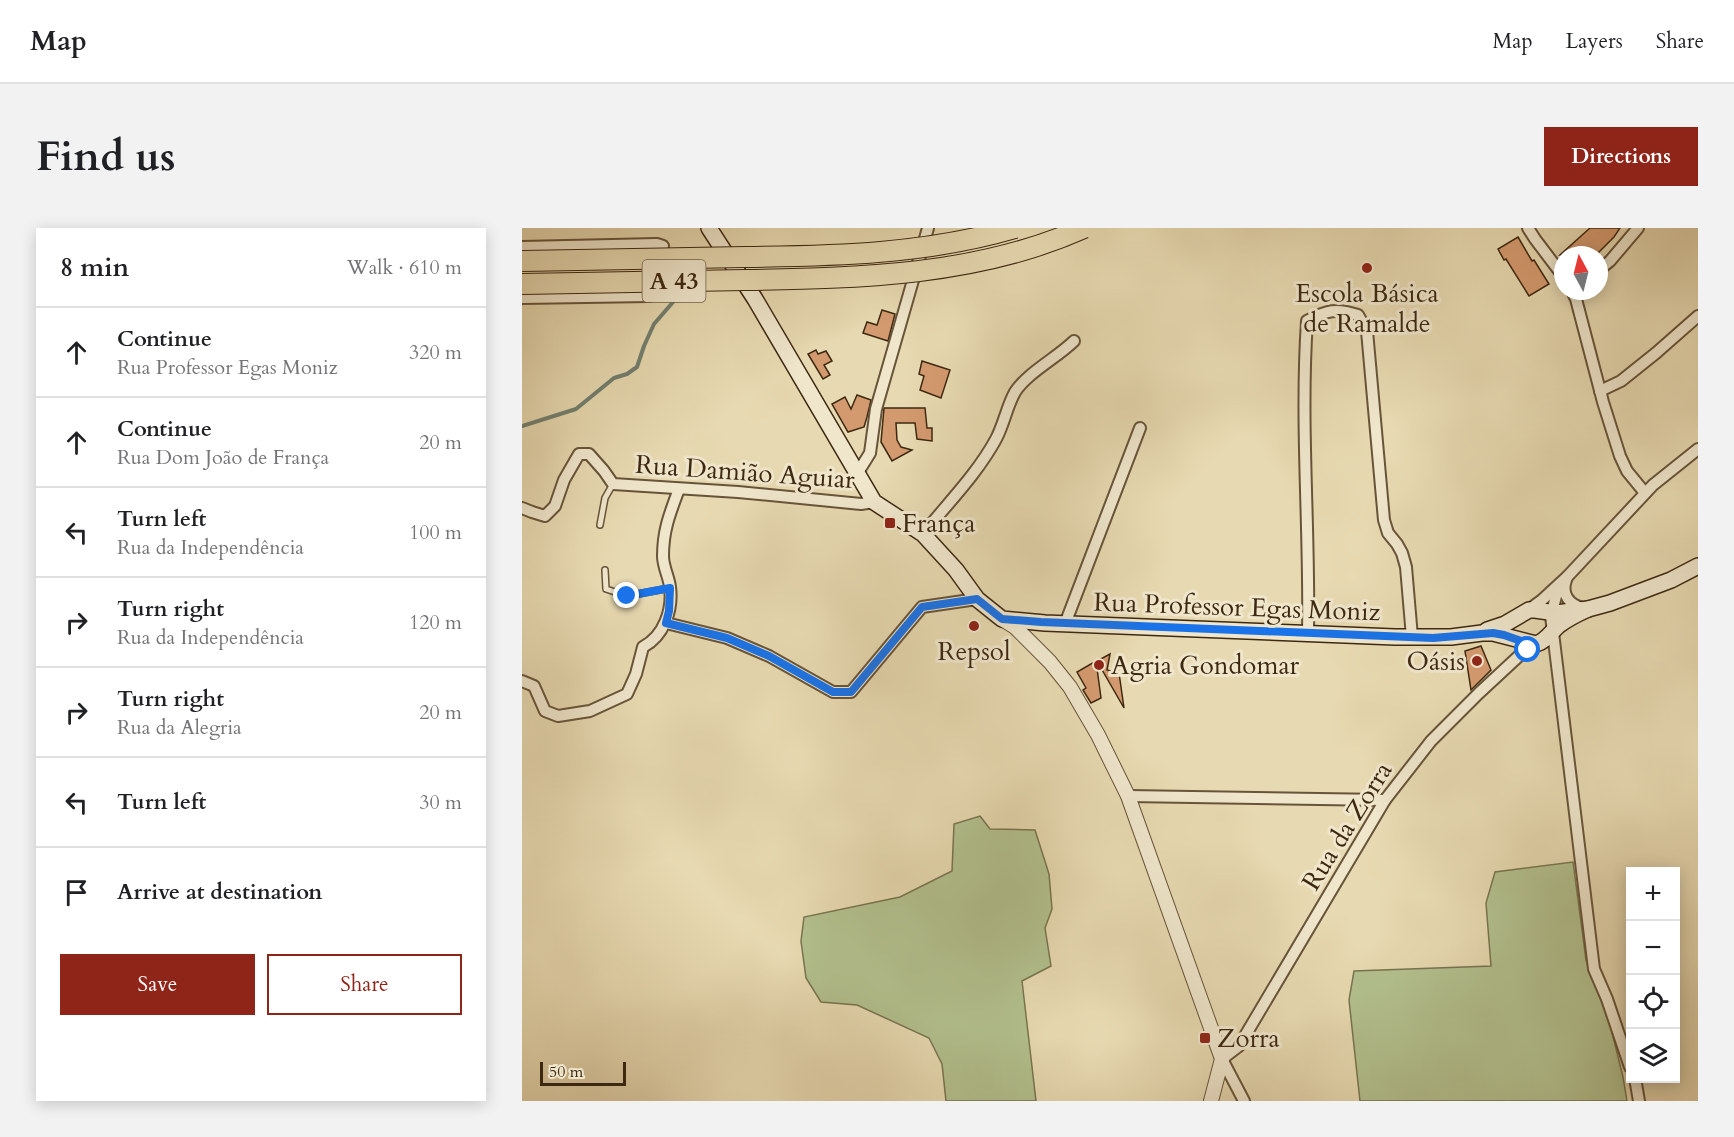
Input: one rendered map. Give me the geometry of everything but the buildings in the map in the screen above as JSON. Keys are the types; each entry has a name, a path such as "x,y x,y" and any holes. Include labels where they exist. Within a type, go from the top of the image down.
{"highway":[{"name":"A 43","path":"522,261 823,256 909,250 958,242 1015,228"},
{"name":"A 43","path":"522,284 827,278 912,273 1015,252 1057,240 1084,228"}],"main road":[{"path":"709,228 755,299 874,502 923,534 956,570 977,599 1002,619"},
{"name":"Rua Professor Egas Moniz","path":"1543,639 1569,618 1588,609 1632,596 1698,566"},
{"name":"Rua Professor Egas Moniz","path":"1002,619 1065,624 1442,638 1496,628 1535,609 1543,639"},
{"name":"Rua Professor Egas Moniz","path":"1470,634 1493,633 1543,639 1588,609"},
{"path":"1524,613 1517,622 1518,633 1543,639"}],"street":[{"path":"857,474 870,453 876,409 928,228"},
{"path":"1528,228 1554,264"},
{"path":"1608,262 1638,228"},
{"path":"522,247 657,244 663,246 650,296 522,298"},
{"path":"1576,300 1620,456 1627,471 1645,494"},
{"path":"1308,633 1309,576 1304,397 1307,321 1323,313 1343,310 1358,315 1367,331 1384,520 1388,533 1398,544 1406,567 1412,637"},
{"path":"1600,391 1621,381 1698,316"},
{"path":"923,534 968,480 996,439 1016,391 1039,368 1064,351 1074,341"},
{"path":"1065,624 1140,428"},
{"path":"1524,613 1542,600 1566,577 1653,485 1698,448"},
{"name":"Rua Damião Aguiar","path":"522,508 545,516 555,506 564,480 579,454 589,454 613,484 748,492 861,504 874,502"},
{"path":"522,681 534,686 545,711 558,716 590,711 627,694 636,674 643,647 651,643 666,623 670,588 663,558 665,527 679,489"},
{"path":"1566,577 1564,586 1566,598 1577,607 1588,609"},
{"path":"1566,577 1556,596 1543,639 1594,969 1626,1055"},
{"path":"666,623 727,638 769,656 833,692 851,692 922,607 977,599"},
{"path":"1002,619 1015,627 1050,662 1070,687 1098,735 1128,796 1222,1059 1244,1101"},
{"name":"Rua da Zorra","path":"1222,1059 1239,1046 1385,800 1431,741 1499,674 1543,639"},
{"path":"1128,796 1385,800"},
{"path":"1211,1101 1222,1059"},
{"path":"1636,1083 1639,1101"}],"lane":[{"path":"600,525 605,498 613,484"},
{"path":"605,570 606,589 627,596 670,588"}],"green space":[{"path":"980,816 990,829 1035,830 1049,874 1052,909 1045,928 1051,966 1022,981 1036,1101 946,1101 942,1064 929,1038 857,1005 821,1002 806,978 801,941 804,917 900,897 952,871 954,824"},
{"path":"1573,862 1586,960 1610,1024 1627,1101 1360,1101 1349,1000 1354,971 1491,966 1486,903 1495,872"}],"waterway":[{"path":"522,426 576,409 614,378 627,374 637,367 654,324 680,294"}],"place":[{"name":"Escola Básica de Ramalde","path":"1367,268"},
{"name":"França","path":"890,523"},
{"name":"Repsol","path":"974,626"},
{"name":"Oásis","path":"1477,661"},
{"name":"Agria Gondomar","path":"1099,665"},
{"name":"Zorra","path":"1205,1038"}],"route":[{"path":"627,596 670,588 666,623 727,638 769,656 833,692 851,692 922,607 977,599 1002,619 1395,637 1433,638 1493,633 1535,646 1528,650"}]}
